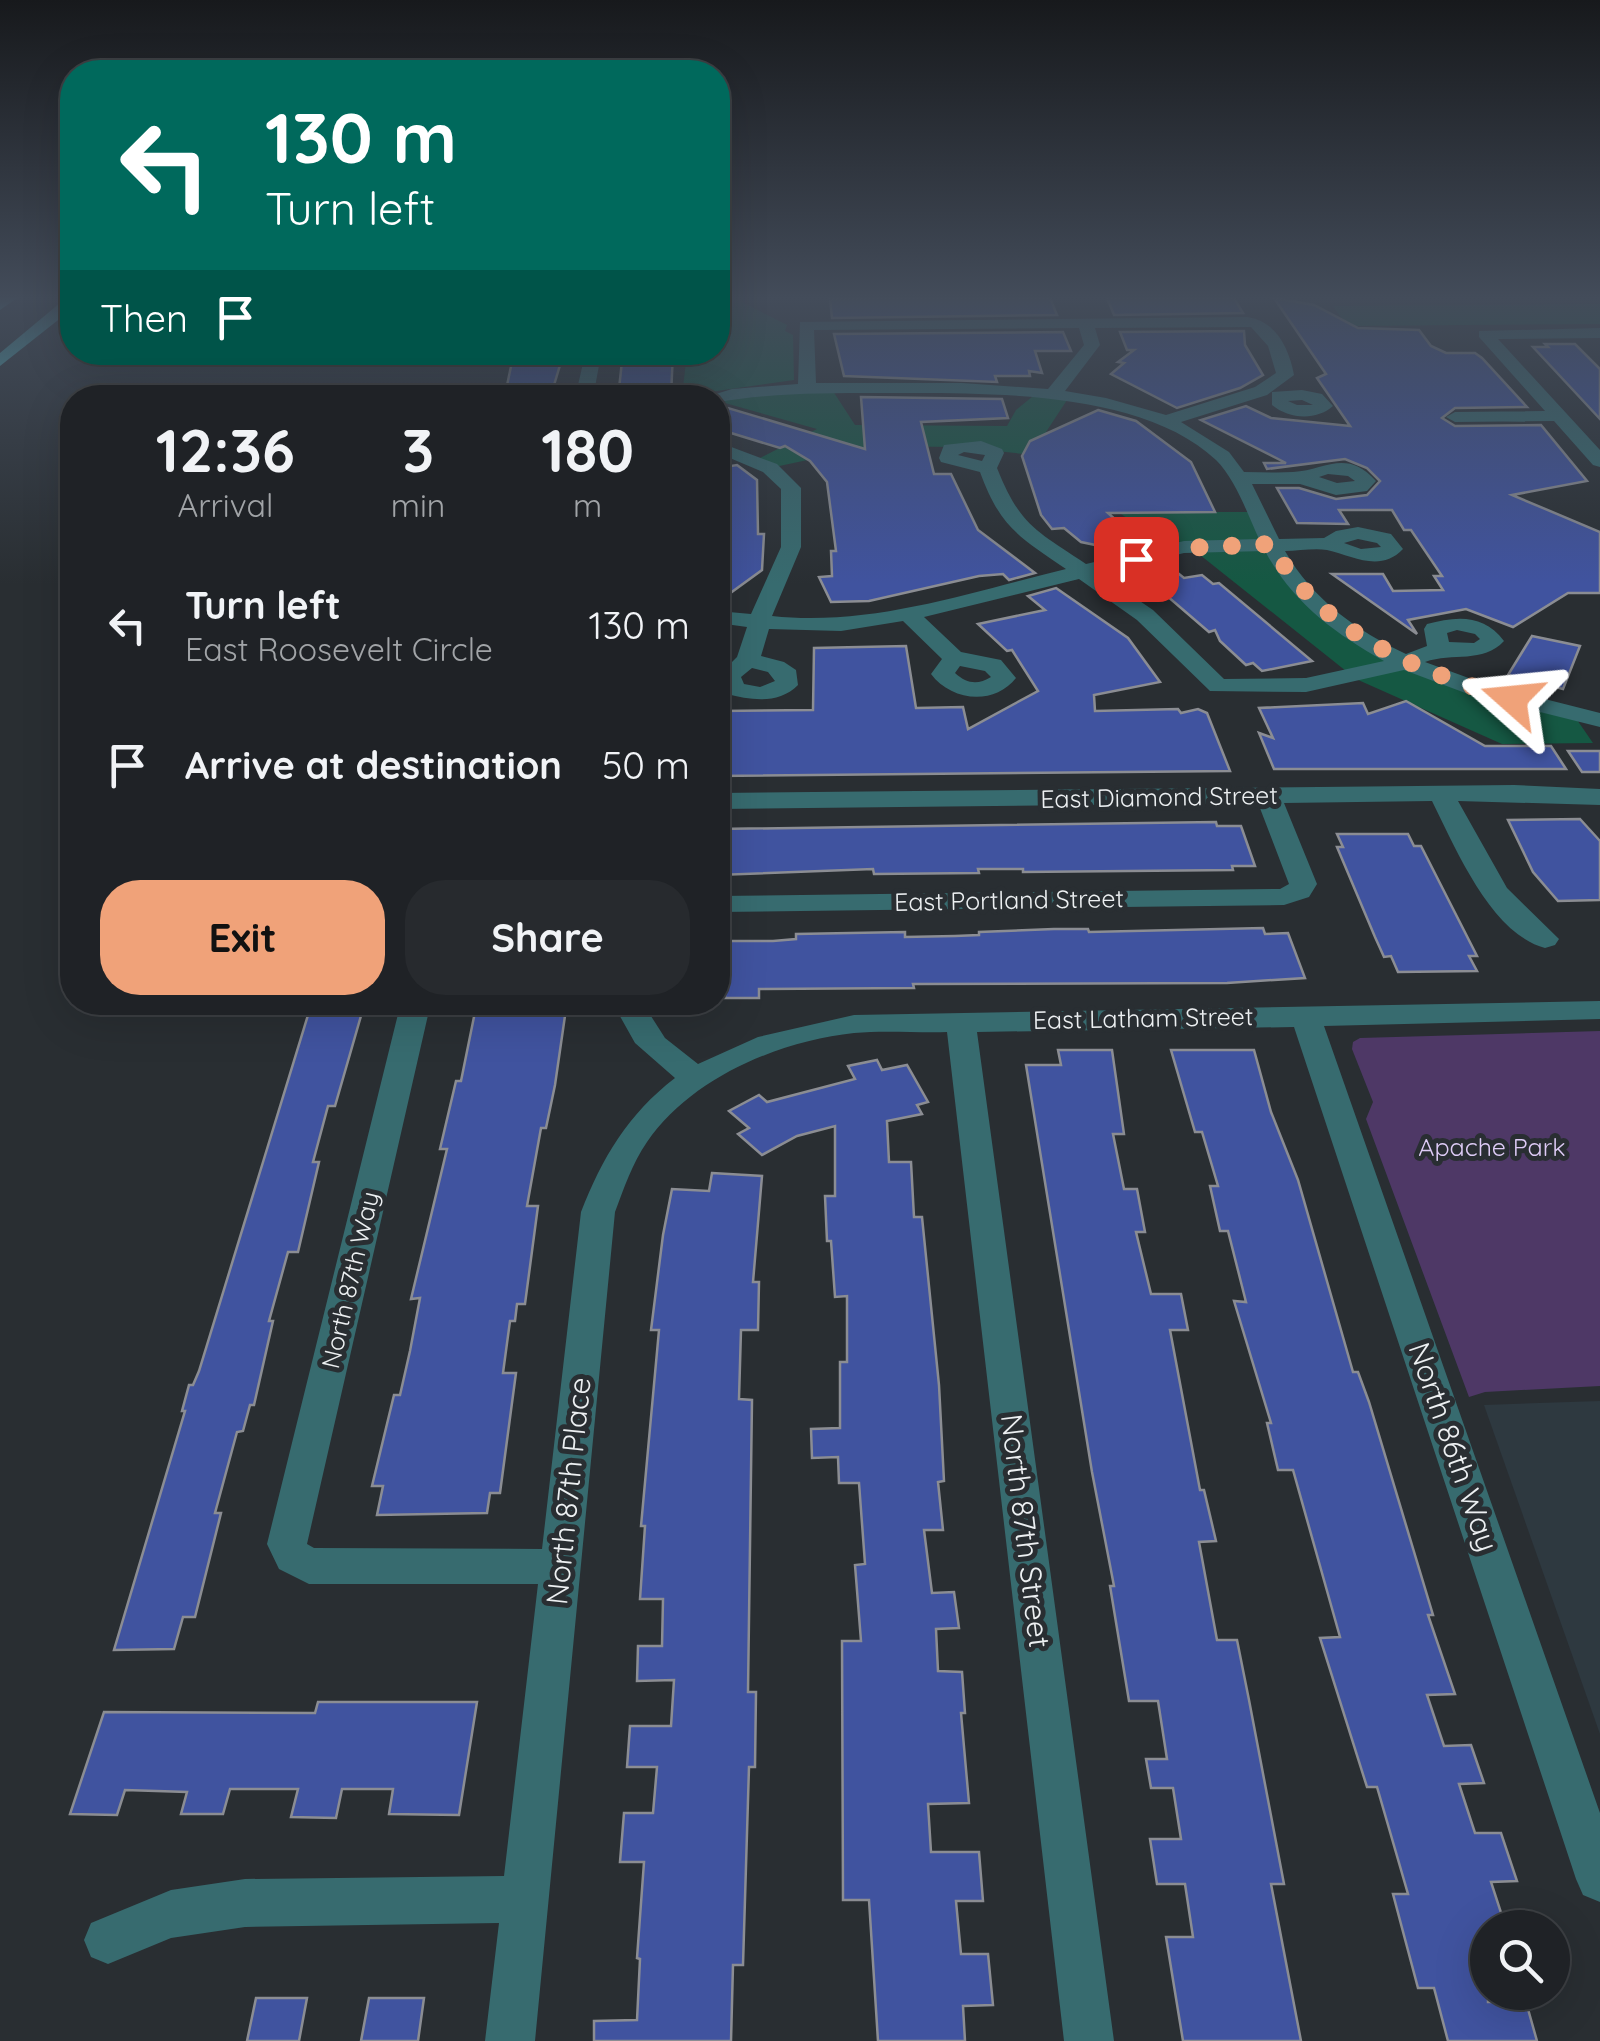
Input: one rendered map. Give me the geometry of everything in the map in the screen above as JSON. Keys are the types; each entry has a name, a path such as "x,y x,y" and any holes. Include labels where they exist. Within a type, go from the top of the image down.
{"street":[{"path":"730,396 757,393"},
{"path":"1046,393 1100,402 1162,422 1223,456 1294,582 1323,611 1406,662 1505,697 1600,720"},
{"path":"1162,422 1268,393"},
{"path":"1539,393 1600,461"},
{"path":"1454,416 1559,416"},
{"path":"730,452 770,468 791,488 791,547 748,660"},
{"path":"988,468 1012,518 1048,550 1144,615 1218,686 1314,686 1361,678 1439,649"},
{"path":"1237,478 1301,478"},
{"path":"730,618 841,624 908,614 1184,548 1330,544"},
{"path":"908,614 954,658"},
{"name":"East Diamond Street","path":"730,801 1514,792 1600,797"},
{"path":"1442,794 1502,906 1521,925 1545,939"},
{"name":"East Portland Street","path":"730,904 1284,897 1300,891 1303,884 1268,796"},
{"name":"East Latham Street","path":"694,1076 761,1046 805,1032 854,1024 1600,1010"},
{"name":"North 87th Way","path":"413,1015 287,1544 293,1557 309,1566 561,1566"},
{"path":"634,1015 665,1058 694,1076"},
{"name":"North 86th Way","path":"1306,1016 1345,1140 1600,1878"},
{"name":"North 87th Street","path":"961,1020 1090,2041"},
{"name":"North 87th Place","path":"510,2041 598,1212 619,1158 649,1118 694,1076"},
{"path":"108,1940 172,1914 245,1903 524,1899"}],"shaded area":[{"path":"834,393 855,425 1007,426 1016,410 1036,393 1069,397 1046,432 1097,450 1147,512 1253,512 1294,582 1406,662 1573,714 1593,743 1502,744 1356,679 1190,547 1173,550 1111,507 1073,459 956,447 873,446 770,468 756,460 817,429 730,404 730,397"},
{"path":"1600,1401 1600,1734 1484,1405"}],"green space":[{"name":"Apache Park","path":"1600,1031 1600,1386 1485,1392 1469,1397 1366,1119 1373,1102 1352,1049 1353,1042 1360,1038"}],"building":[{"path":"1148,393 1223,393 1177,408"},
{"path":"1327,393 1514,393 1527,407 1455,408 1442,418 1455,426 1541,425 1587,481 1512,495 1600,532 1600,593 1568,593 1513,627 1466,609 1408,620 1417,634 1332,574 1383,574 1393,591 1443,590 1434,576 1442,576 1411,530 1404,530 1392,510 1339,510 1348,524 1297,523 1277,488 1299,488 1336,499 1367,495 1380,481 1367,468 1345,459 1267,469 1264,463 1286,463 1201,420 1246,406 1271,418 1350,426"},
{"path":"1576,393 1600,393 1600,419"},
{"path":"861,397 1002,399 1008,418 921,422 934,474 951,474 978,530 1035,573 1009,580 1003,574 979,576 869,601 831,602 819,577 832,576 831,551 836,551 827,482 810,461 785,446 780,448 730,433 730,409 865,449"},
{"path":"1098,410 1136,421 1191,462 1215,512 1108,513 1145,546 1110,555 1100,546 1081,542 1064,528 1052,529 1041,515 1022,456 1030,441"},
{"path":"737,465 757,480 758,534 764,534 762,570 730,593 730,466"},
{"path":"1164,562 1184,578 1202,575 1213,584 1219,583 1312,661 1262,671 1253,663 1246,665 1220,641 1215,630 1209,632 1159,589 1151,590 1128,571"},
{"path":"1056,588 1128,638 1160,682 1094,695 1095,711 1178,709 1181,713 1198,709 1207,713 1230,771 730,776 730,711 813,710 814,648 906,646 916,708 963,707 968,729 1038,691 1012,650 1007,651 978,624 1045,610 1028,596"},
{"path":"1532,636 1580,646 1563,689 1508,675"},
{"path":"1406,701 1485,746 1551,746 1566,769 1274,769 1259,733 1273,738 1259,708 1363,703 1368,714"},
{"path":"1568,751 1600,751 1600,772 1582,772"},
{"path":"1580,819 1600,841 1600,900 1558,901 1533,872 1508,820"},
{"path":"1216,822 1217,826 1241,826 1255,866 1232,866 1233,870 978,869 979,873 874,874 873,869 730,875 730,829"},
{"path":"1337,834 1408,834 1414,846 1421,846 1477,956 1469,956 1477,971 1398,972 1391,956 1384,957 1375,937 1337,847 1343,847"},
{"path":"1263,928 1265,934 1288,933 1305,978 1227,983 913,984 914,988 759,989 759,998 730,998 730,941 796,939 796,934 905,932 905,937 1054,929 1089,932"},
{"path":"308,1015 361,1015 335,1106 328,1106 313,1162 319,1162 298,1252 288,1252 269,1321 273,1321 254,1405 250,1405 243,1431 237,1432 215,1513 221,1513 195,1617 183,1617 174,1649 114,1650 185,1411 189,1385 193,1385"},
{"path":"474,1015 565,1015 555,1085 546,1128 541,1128 527,1206 538,1206 525,1304 517,1304 515,1321 510,1321 503,1373 516,1373 500,1493 490,1493 487,1513 377,1515 383,1486 372,1486 394,1395 400,1395 410,1351 420,1298 411,1299 447,1149 440,1149 456,1081 461,1081"},
{"path":"1058,1050 1112,1050 1124,1134 1113,1134 1124,1189 1137,1189 1145,1232 1136,1232 1151,1294 1181,1294 1188,1330 1170,1330 1200,1490 1204,1490 1216,1541 1199,1542 1217,1640 1237,1640 1284,1884 1271,1884 1301,2041 1183,2041 1166,1937 1193,1937 1185,1884 1157,1884 1150,1839 1181,1839 1173,1788 1151,1788 1146,1759 1167,1759 1158,1701 1129,1701 1110,1586 1114,1586 1026,1065 1061,1065"},
{"path":"1171,1050 1254,1050 1271,1112 1298,1180 1353,1372 1358,1372 1369,1402 1433,1615 1428,1615 1455,1694 1427,1695 1444,1746 1471,1745 1484,1783 1459,1784 1475,1833 1501,1833 1517,1881 1491,1882 1500,1910 1470,1910 1470,2010 1528,2010 1537,2041 1448,2041 1434,1988 1418,1988 1393,1894 1408,1894 1377,1787 1367,1787 1320,1638 1340,1637 1293,1470 1278,1470 1267,1423 1271,1423 1234,1301 1246,1302 1228,1231 1220,1231 1210,1186 1218,1186 1202,1132 1195,1132"},
{"path":"877,1060 882,1070 907,1065 928,1102 917,1105 922,1114 887,1121 889,1162 911,1162 914,1217 922,1217 944,1481 938,1482 943,1530 924,1530 932,1593 954,1592 959,1628 936,1629 938,1671 962,1672 965,1713 961,1713 969,1803 928,1804 931,1852 979,1852 983,1901 956,1901 961,1954 988,1954 993,2005 963,2006 965,2041 878,2041 869,1900 843,1900 842,1641 861,1641 855,1565 865,1564 859,1483 839,1483 838,1457 812,1458 811,1429 840,1428 840,1362 847,1362 847,1296 835,1297 831,1241 827,1241 825,1196 835,1196 835,1126 797,1136 762,1155 738,1134 749,1128 729,1111 759,1095 767,1102 855,1079 848,1066"},
{"path":"712,1173 762,1176 753,1282 759,1282 758,1330 741,1330 739,1399 752,1400 748,1692 756,1692 755,1767 749,1767 743,1965 733,1965 731,2041 594,2041 594,2021 637,2020 644,1862 620,1862 624,1813 653,1813 657,1767 627,1767 630,1726 671,1726 674,1680 637,1681 638,1646 662,1646 663,1599 640,1599 645,1526 641,1526 659,1330 651,1330 663,1235 672,1189 709,1191"},
{"path":"318,1702 477,1702 459,1815 389,1814 393,1789 342,1789 336,1818 291,1817 298,1789 230,1789 223,1814 181,1814 187,1792 125,1790 117,1815 70,1814 104,1712 315,1713"},
{"path":"256,1998 307,1998 299,2041 247,2041"},
{"path":"369,1998 424,1998 418,2041 361,2041"}],"route":[{"path":"1136,559 1184,548 1271,544 1308,597 1361,637 1406,662 1512,699"}]}
